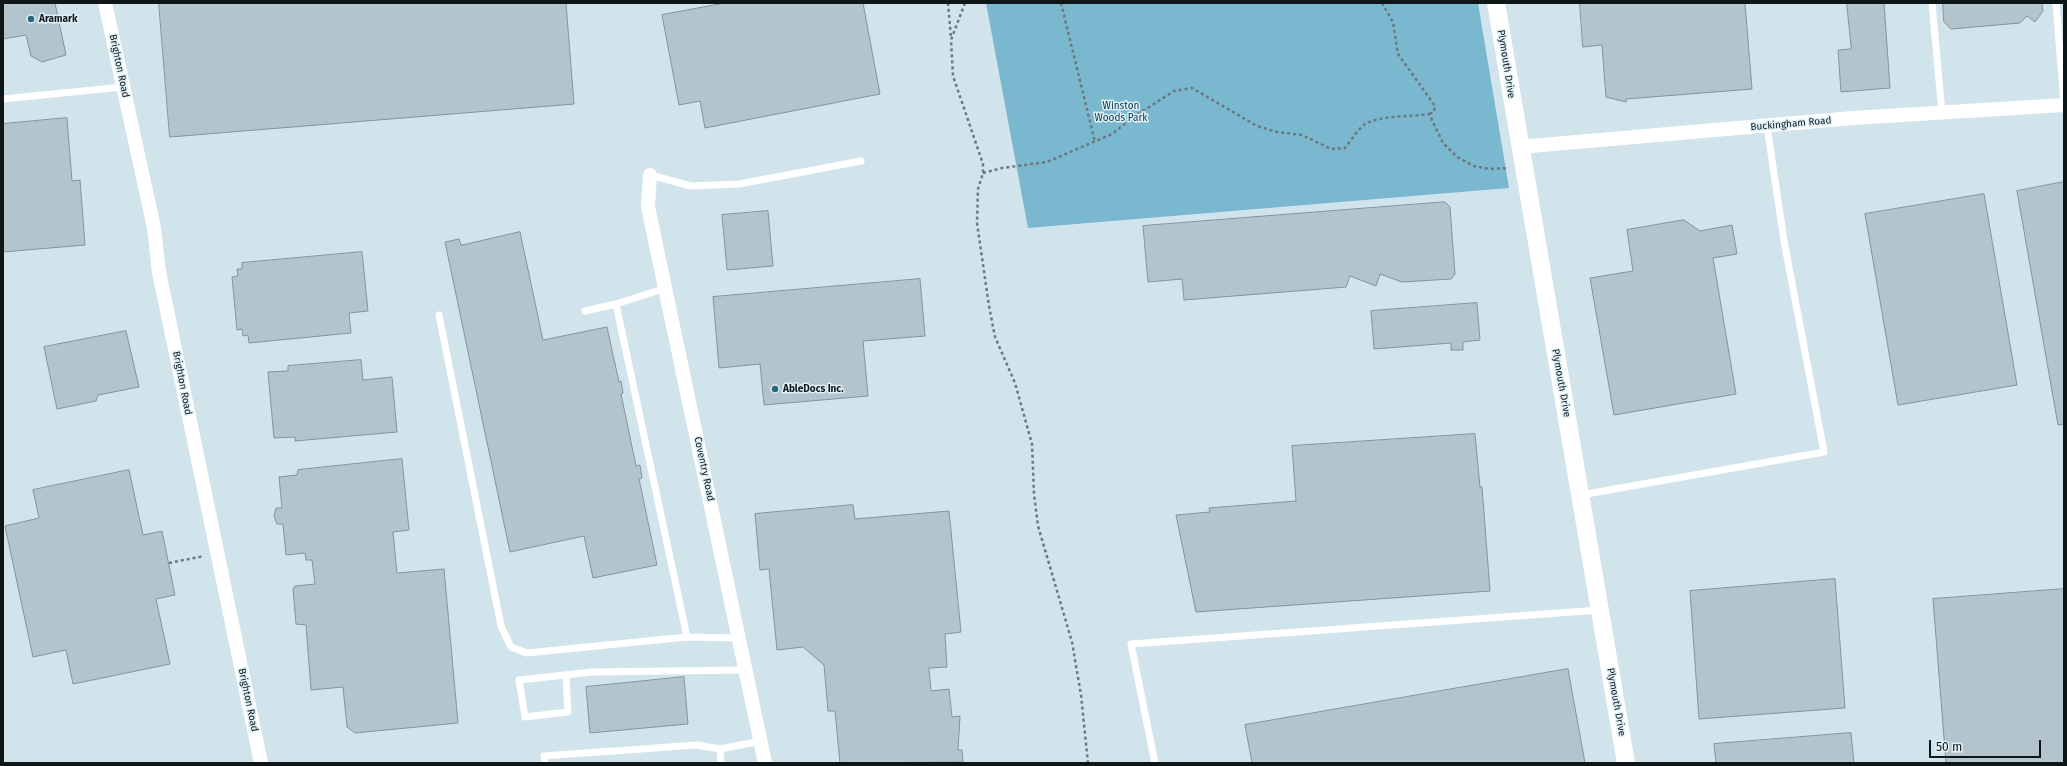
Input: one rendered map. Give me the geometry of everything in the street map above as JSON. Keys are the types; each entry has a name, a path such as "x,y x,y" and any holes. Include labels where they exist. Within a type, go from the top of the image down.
{"street":[{"name":"Brighton Road","path":"105,3 154,228 159,272 261,763"},
{"name":"Plymouth Drive","path":"1496,3 1519,147 1626,763"},
{"name":"Buckingham Road","path":"1519,147 1768,126 2064,105"},
{"name":"Coventry Road","path":"650,174 648,207 766,763"}],"lane":[{"path":"1932,3 1942,113"},
{"path":"2056,3 2064,105"},
{"path":"3,99 123,87"},
{"path":"1579,495 1824,452 1784,241 1768,126"},
{"path":"650,174 691,186 739,184 861,161"},
{"path":"585,311 616,304 666,288"},
{"path":"616,304 687,637"},
{"path":"439,315 501,626 511,646 527,652 687,637 739,638"},
{"path":"1154,763 1131,644 1600,610"},
{"path":"566,675 568,712 525,717 519,680 592,672 746,670"},
{"path":"545,763 544,756 697,745 720,749 761,741"},
{"path":"720,749 721,763"}],"path":[{"path":"948,3 953,76 983,164 983,173 978,189 977,223 990,312 995,337 1015,383 1032,444 1034,494 1038,526 1072,642 1081,695 1088,763"},
{"path":"951,40 965,3"},
{"path":"1060,3 1095,142"},
{"path":"983,173 1002,168 1047,162 1112,134 1174,91 1192,88 1257,126 1277,132 1302,135 1331,149 1345,148 1365,124 1384,118 1410,118 1434,112 1435,106 1398,54 1393,22 1382,3"},
{"path":"1429,114 1443,143 1458,157 1474,166 1489,169 1523,167"},
{"path":"169,564 218,553"}],"green space":[{"name":"Winston Woods Park","path":"986,3 1478,3 1509,188 1028,228"}],"building":[{"name":"Aramark","path":"3,3 55,3 66,55 42,62 31,56 26,35 3,39"},
{"path":"159,3 566,3 574,104 170,137"},
{"path":"725,3 863,3 880,94 705,128 700,101 679,105 662,15"},
{"path":"1580,3 1745,3 1752,89 1626,99 1626,102 1606,97 1602,45 1583,47"},
{"path":"1847,3 1884,3 1890,88 1841,92 1838,50 1851,49"},
{"path":"1943,3 2042,3 2043,11 2035,22 2027,16 2020,23 1951,29 1944,22"},
{"path":"67,118 72,181 80,180 85,245 3,252 3,124"},
{"path":"2064,182 2064,424 2058,425 2017,191"},
{"path":"1984,194 2017,385 1898,405 1865,214"},
{"path":"1445,202 1450,207 1455,274 1451,279 1402,282 1380,274 1376,286 1350,276 1346,287 1184,300 1182,279 1148,282 1143,226"},
{"path":"768,211 773,266 727,270 722,215"},
{"path":"1684,220 1700,231 1732,225 1737,254 1713,258 1736,394 1614,415 1590,278 1633,271 1627,230"},
{"path":"520,232 543,340 607,327 619,382 621,381 623,393 621,394 636,466 640,465 642,478 639,479 657,565 593,578 584,536 510,552 445,242 459,239 461,245"},
{"path":"362,252 368,311 349,313 351,333 249,343 248,335 243,336 242,329 237,330 232,277 238,276 237,269 242,269 242,263"},
{"path":"920,279 925,336 863,341 868,396 764,405 760,364 719,368 713,297"},
{"path":"1477,303 1480,340 1463,342 1463,350 1451,350 1451,343 1374,349 1371,311"},
{"path":"126,331 139,387 98,395 96,401 57,409 44,347"},
{"path":"361,360 363,380 392,377 397,432 295,441 295,437 274,438 268,372 288,371 288,366"},
{"path":"1475,434 1480,487 1482,487 1490,591 1196,612 1176,515 1210,512 1209,508 1296,501 1292,446"},
{"path":"402,459 409,530 393,532 397,573 444,569 458,723 355,733 347,727 343,687 311,690 306,625 296,624 293,589 295,586 315,584 312,560 306,560 305,553 286,555 283,524 277,524 274,516 276,508 282,508 279,477 297,475 298,470"},
{"path":"129,470 143,535 162,531 175,595 156,599 170,664 73,684 66,650 33,657 5,526 39,518 33,490"},
{"path":"853,505 855,519 949,511 961,632 945,634 947,667 929,668 931,691 949,689 952,717 960,716 958,750 962,750 963,762 840,763 835,711 828,711 824,665 803,647 777,650 769,569 760,570 755,514"},
{"path":"1835,579 1845,708 1699,719 1690,591"},
{"path":"2064,589 2064,763 1946,763 1933,599"},
{"path":"1568,669 1585,763 1252,763 1245,725"},
{"path":"684,677 688,724 590,733 586,687"},
{"path":"1851,733 1854,763 1716,763 1714,744"}],"place":[{"name":"Aramark","path":"31,19"},
{"name":"AbleDocs Inc.","path":"775,389"}]}
